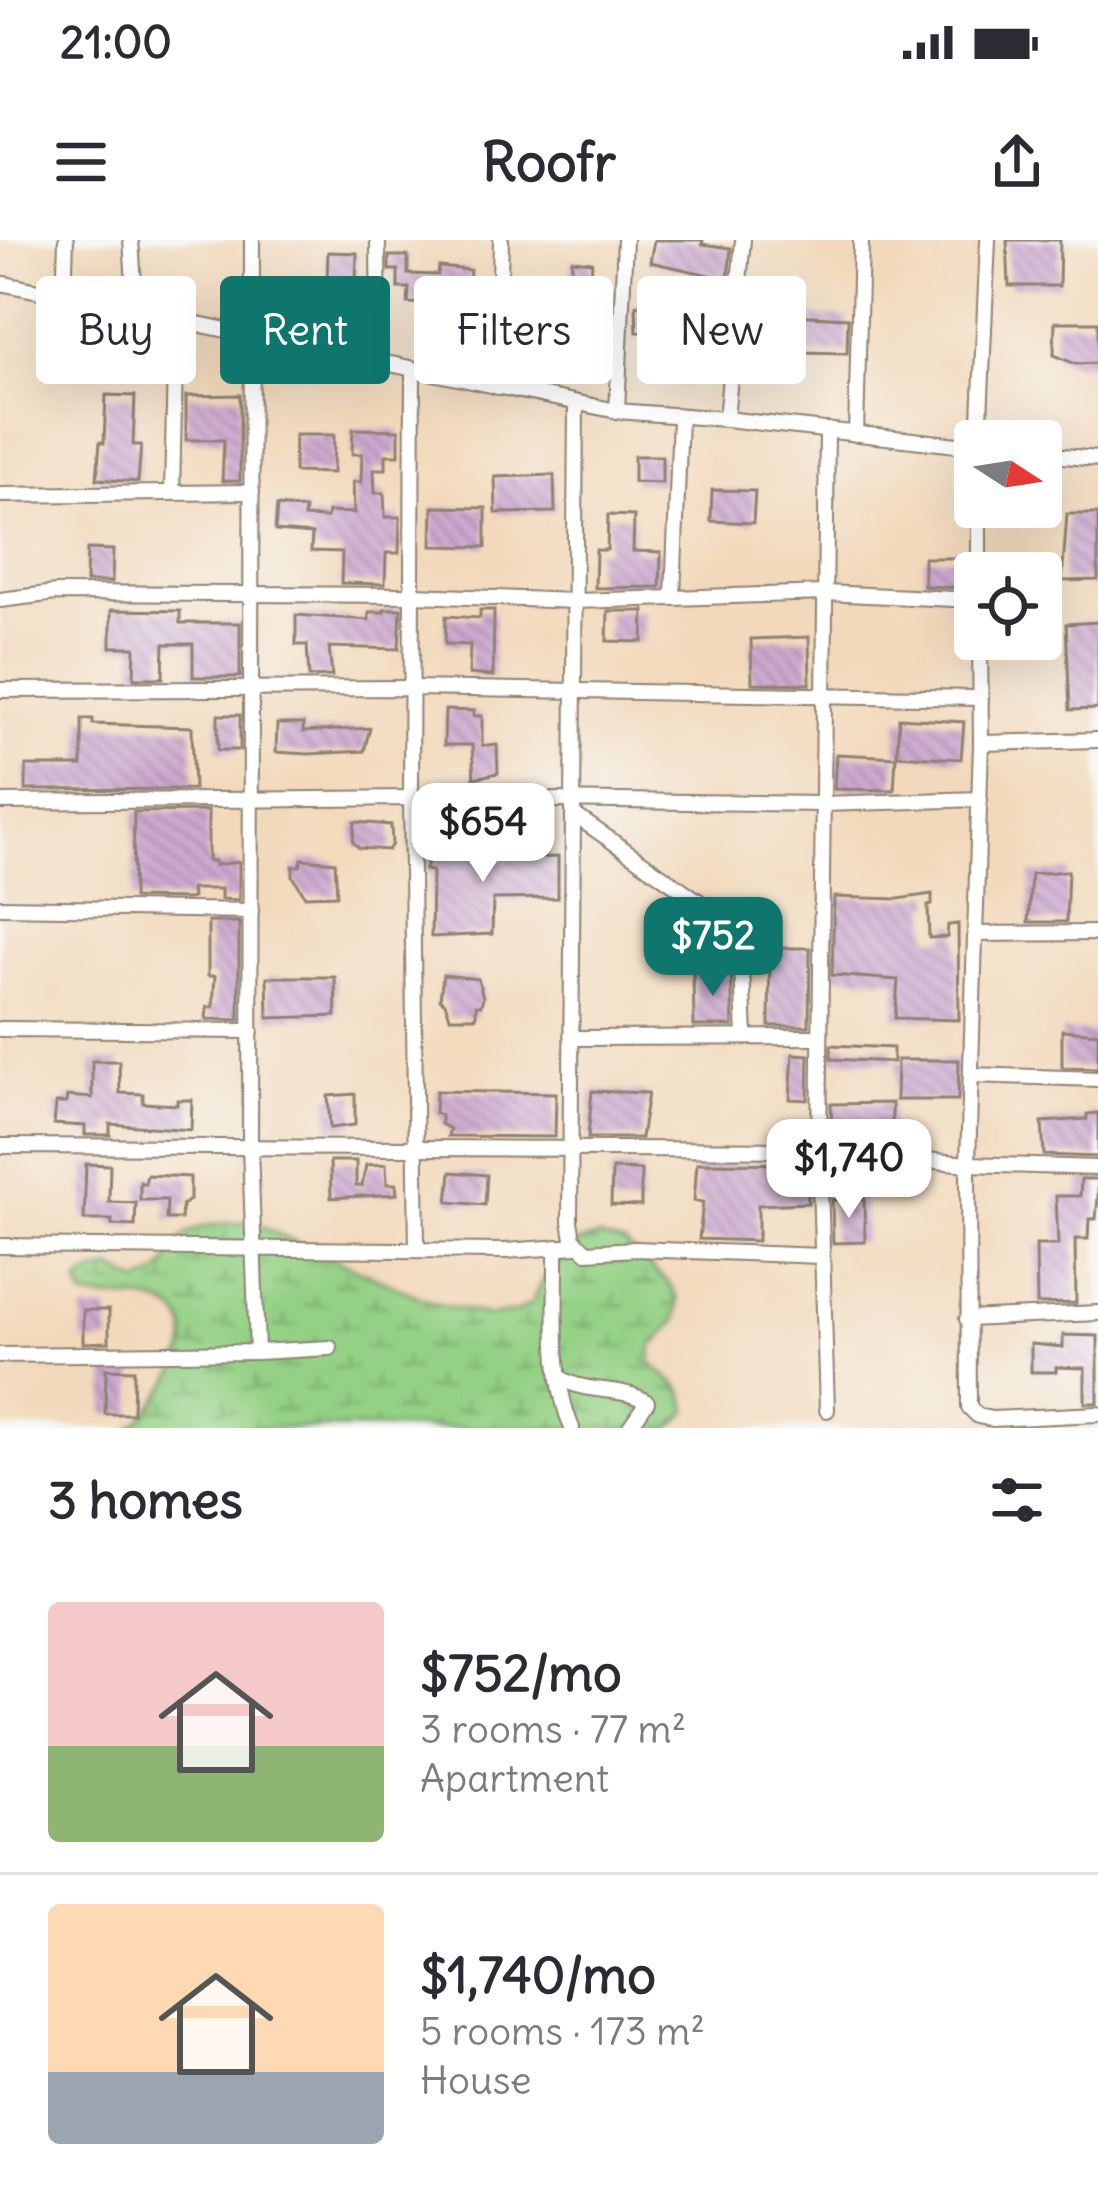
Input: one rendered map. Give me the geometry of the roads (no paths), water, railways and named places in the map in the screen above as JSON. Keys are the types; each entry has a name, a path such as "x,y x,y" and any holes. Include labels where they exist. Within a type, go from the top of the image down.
{"street":[{"path":"65,276 66,240"},
{"path":"131,240 133,276"},
{"path":"252,240 252,276"},
{"path":"378,240 378,276"},
{"path":"497,387 501,240"},
{"path":"617,411 626,240"},
{"path":"726,419 743,240"},
{"path":"856,434 861,240"},
{"path":"978,420 988,240"},
{"path":"0,284 36,291"},
{"path":"390,366 617,411 954,442"},
{"path":"413,370 411,798 417,1249"},
{"path":"172,492 175,384"},
{"path":"252,384 250,1147 257,1352"},
{"path":"576,403 570,1221 577,1246"},
{"path":"673,598 680,417"},
{"path":"827,430 819,1150 827,1410"},
{"path":"1062,456 1098,459"},
{"path":"0,495 252,492"},
{"path":"0,600 56,593 575,601 825,593 954,599"},
{"path":"980,660 968,1164 969,1407 978,1416 992,1419 1098,1414"},
{"path":"0,690 414,688 981,698"},
{"path":"981,743 1098,740"},
{"path":"0,802 411,798 573,807 980,799"},
{"path":"573,807 704,905 742,967 746,1037"},
{"path":"0,907 251,911"},
{"path":"975,934 1098,933"},
{"path":"0,1029 250,1031"},
{"path":"572,1038 820,1037"},
{"path":"971,1075 1098,1079"},
{"path":"0,1146 819,1150 968,1164 1098,1168"},
{"path":"0,1246 577,1246 587,1252 635,1249 821,1256"},
{"path":"556,1247 561,1378 564,1409 572,1428"},
{"path":"967,1319 1098,1313"},
{"path":"0,1355 330,1348"},
{"path":"561,1378 575,1387 620,1391 647,1402 628,1428"}]}
